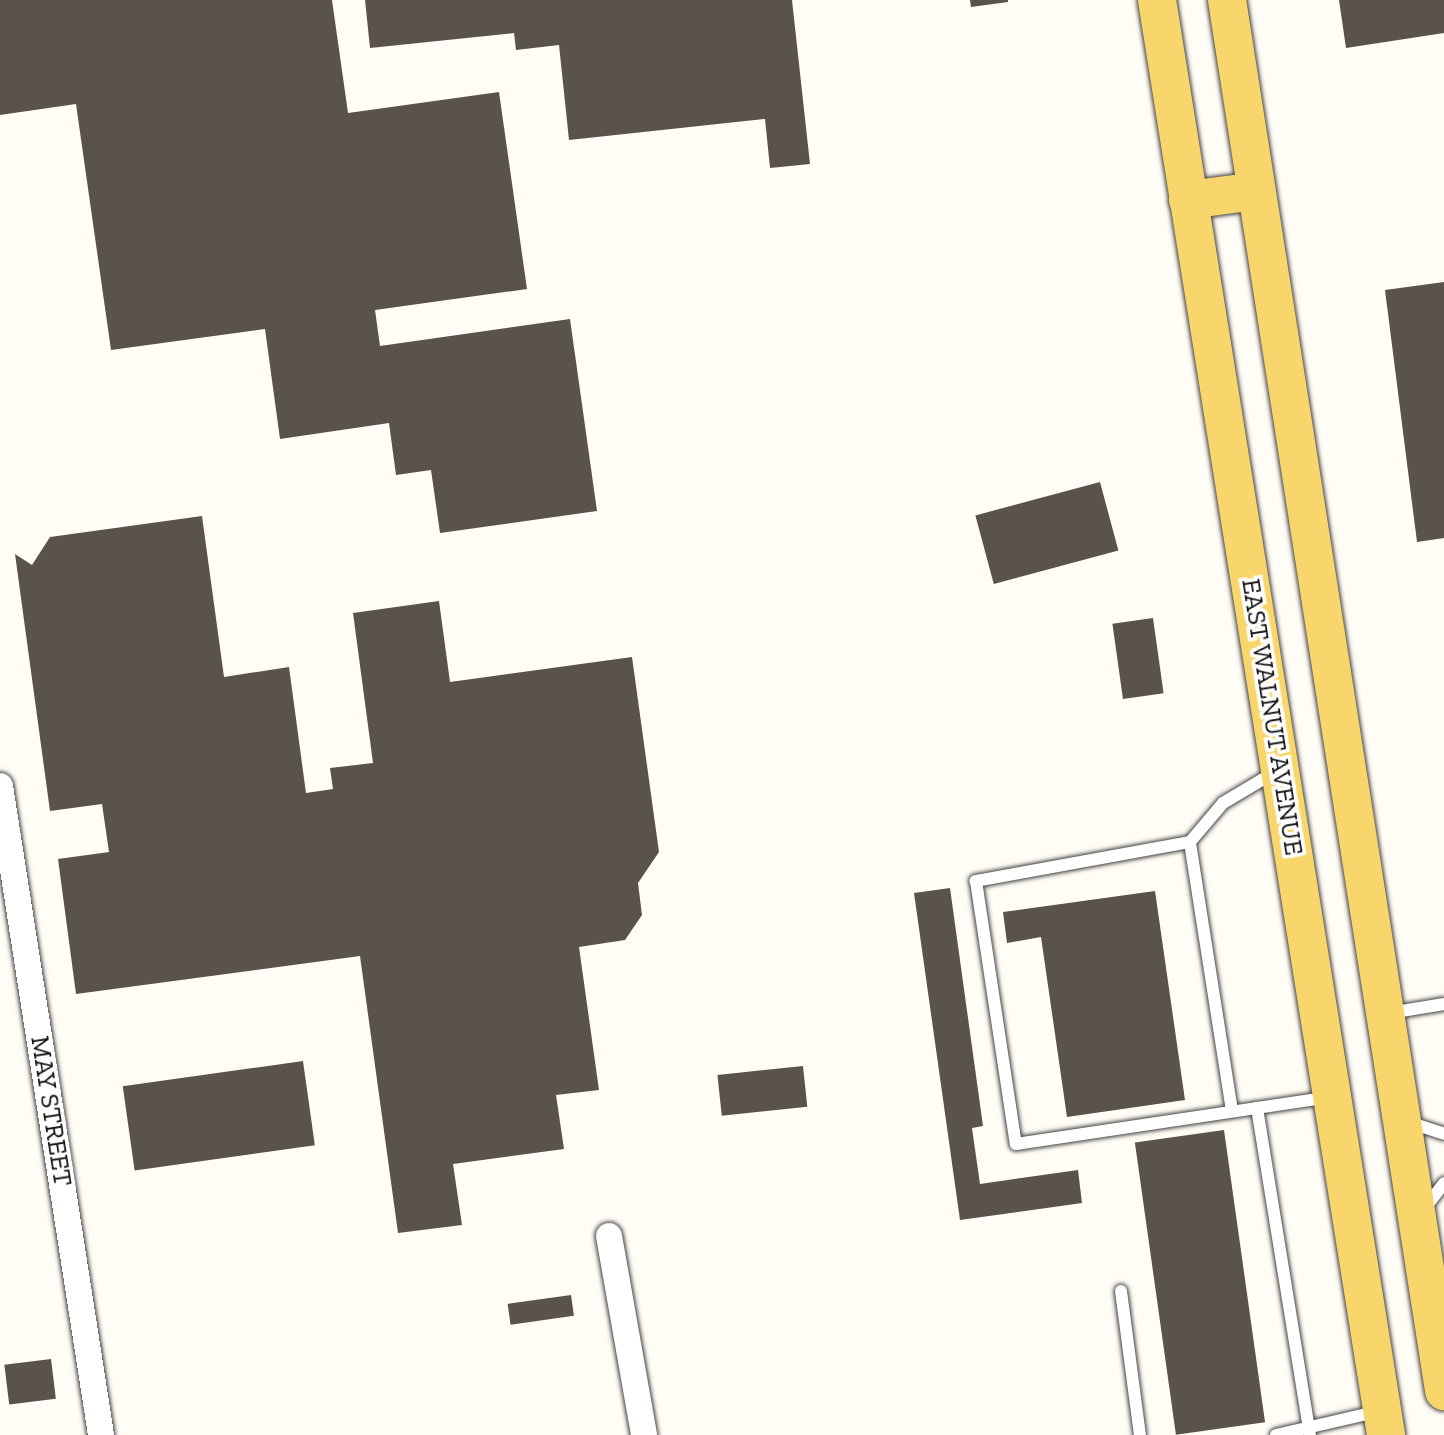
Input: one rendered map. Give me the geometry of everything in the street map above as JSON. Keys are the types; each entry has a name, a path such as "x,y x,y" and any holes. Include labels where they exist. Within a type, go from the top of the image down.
{"main road":[{"name":"EAST WALNUT AVENUE","path":"1157,0 1385,1422"},
{"path":"1227,0 1444,1391"},
{"path":"1188,201 1256,191"}],"street":[{"name":"MAY STREET","path":"0,786 101,1435"},
{"path":"608,1236 644,1435"}],"lane":[{"path":"1280,768 1223,803 1190,842 976,881 1016,1144 1334,1096"},
{"path":"1190,842 1232,1111"},
{"path":"1384,1014 1444,1004"},
{"path":"1257,1108 1310,1430"},
{"path":"1400,1119 1444,1134"},
{"path":"1418,1218 1444,1183"},
{"path":"1121,1291 1140,1435"},
{"path":"1276,1435 1385,1422"}],"building":[{"path":"0,0 332,0 348,113 499,92 527,289 375,310 380,346 570,319 597,511 440,533 431,470 396,475 389,423 280,439 265,329 111,350 76,104 0,115"},
{"path":"365,0 792,0 810,164 770,168 765,119 569,140 559,45 516,50 514,33 370,48"},
{"path":"970,0 1008,0 1008,2 971,7"},
{"path":"1339,0 1444,0 1444,33 1346,48"},
{"path":"1444,282 1444,538 1417,542 1385,290"},
{"path":"1100,482 1118,551 994,584 975,515"},
{"path":"202,516 224,677 289,667 306,793 333,789 330,768 373,763 353,613 439,601 450,682 632,657 659,852 638,883 642,915 625,940 579,947 599,1090 556,1095 564,1149 453,1164 462,1225 398,1233 360,956 76,994 58,859 109,852 102,804 50,811 15,554 32,565 50,537"},
{"path":"1153,618 1164,693 1123,699 1112,624"},
{"path":"950,888 983,1126 972,1128 980,1184 1078,1170 1082,1203 960,1220 914,893"},
{"path":"1155,891 1185,1100 1067,1117 1041,937 1007,943 1003,912"},
{"path":"303,1061 315,1145 135,1171 123,1086"},
{"path":"803,1066 807,1107 722,1116 717,1075"},
{"path":"1224,1130 1265,1422 1176,1435 1135,1143"},
{"path":"571,1295 574,1316 511,1325 508,1304"},
{"path":"51,1359 56,1399 9,1404 4,1365"}]}
